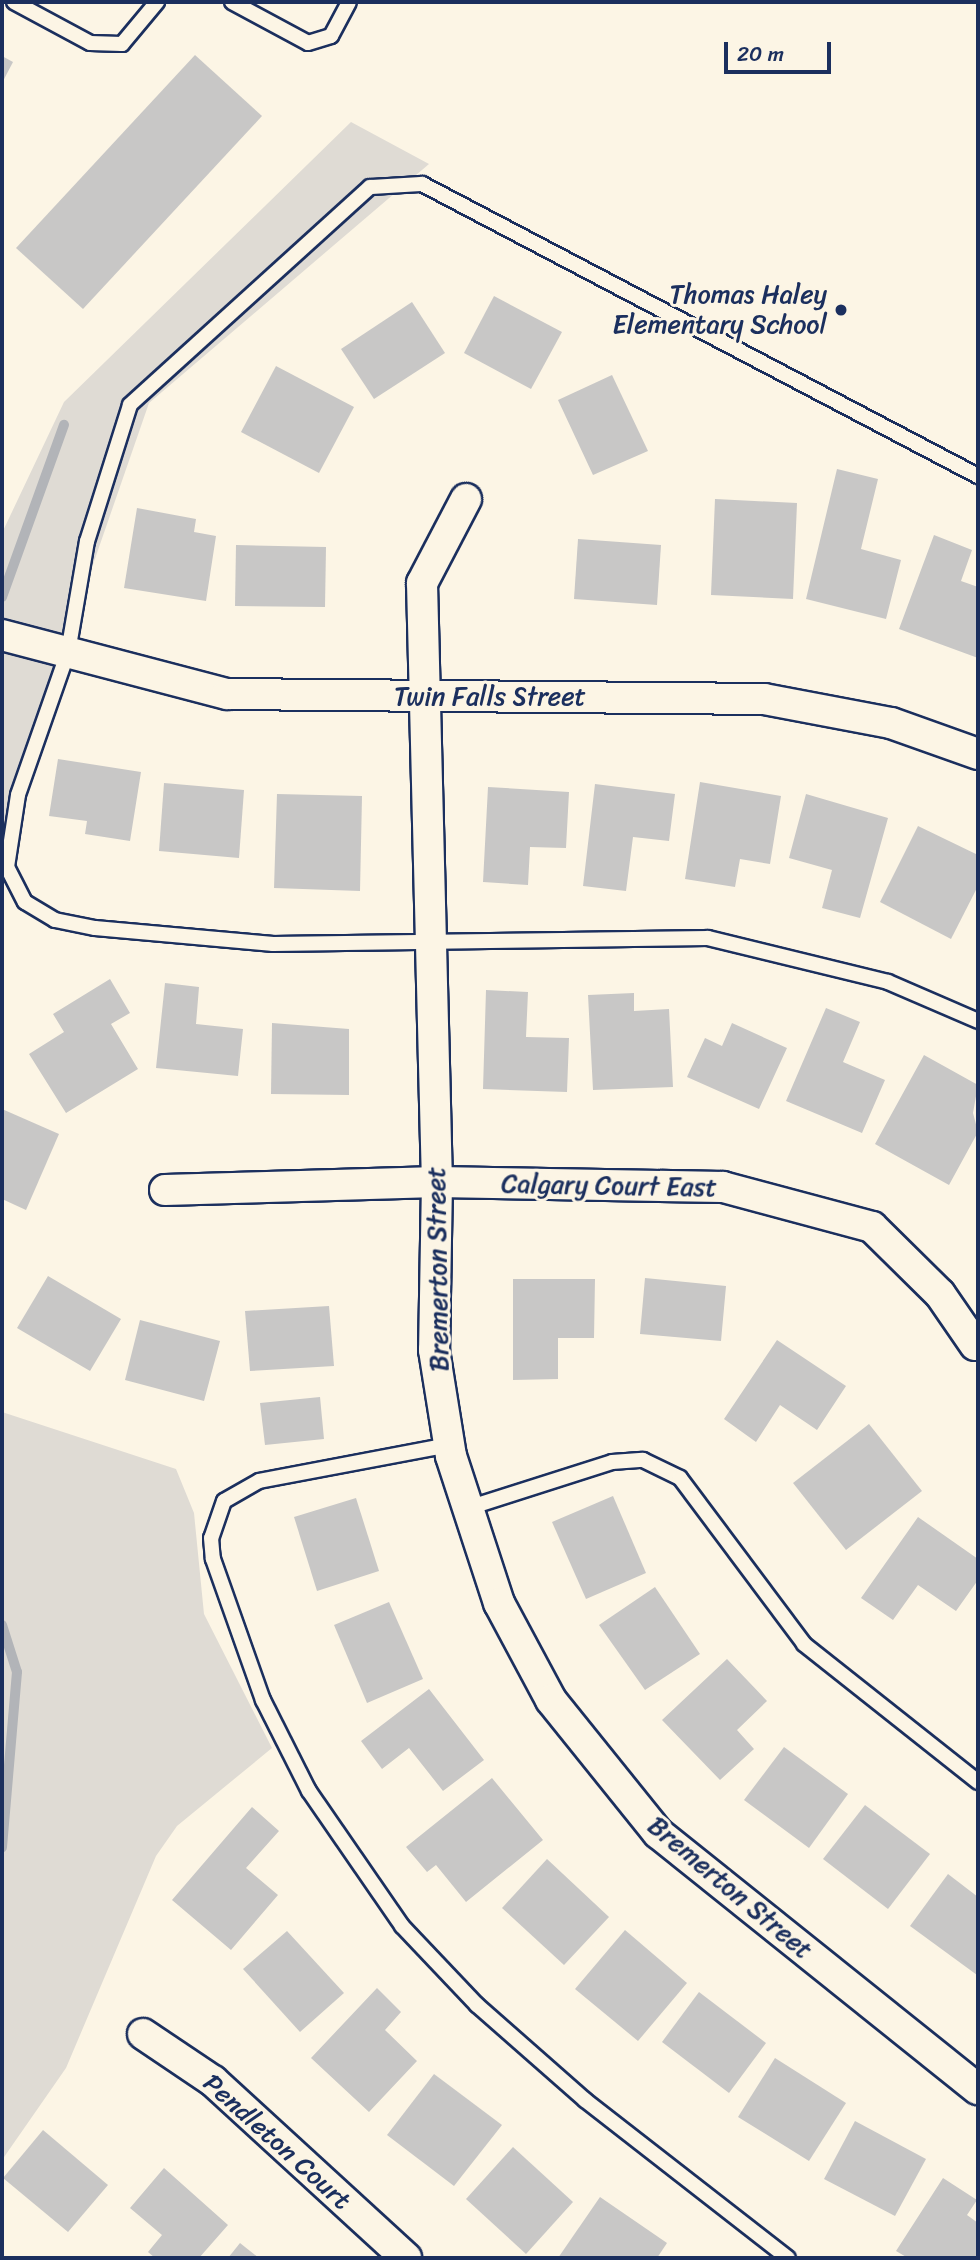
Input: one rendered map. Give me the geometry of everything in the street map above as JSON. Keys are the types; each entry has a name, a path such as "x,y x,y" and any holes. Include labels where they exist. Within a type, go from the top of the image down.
{"street":[{"name":"Bremerton Street","path":"466,499 422,583 428,697 436,1182 434,1350 449,1445 468,1508 499,1603 551,1700 657,1833 978,2089"},
{"name":"Twin Falls Street","path":"2,635 227,694 764,699 891,723 978,754"},
{"name":"Calgary Court East","path":"165,1191 436,1182 723,1187 872,1227 940,1294 975,1345"},
{"name":"Pendleton Court","path":"143,2034 213,2081 406,2258"}],"lane":[{"path":"14,2 90,43 122,44 157,2"},
{"path":"232,2 308,43 331,36 348,2"},
{"path":"978,476 422,184 370,187 130,405 87,541 68,652 18,795 6,867 25,902 55,920 95,928 273,944 708,938 888,982 978,1021"},
{"path":"449,1445 259,1481 224,1501 211,1538 213,1559 263,1700 309,1791 411,1936 585,2100 788,2258"},
{"path":"468,1508 612,1462 643,1460 680,1478 804,1644 978,1782"}],"shaded area":[{"path":"351,122 429,164 149,403 2,827 2,533 64,402"},
{"path":"2,1412 176,1469 194,1513 204,1614 272,1748 177,1826 156,1856 66,2068 2,2160"}],"building":[{"path":"195,55 262,116 83,309 16,248"},
{"path":"2,56 13,62 2,83"},
{"path":"494,296 562,332 531,389 464,353"},
{"path":"412,302 445,353 374,399 341,349"},
{"path":"276,366 354,407 319,473 241,432"},
{"path":"612,375 648,451 593,475 558,400"},
{"path":"837,469 878,479 861,549 901,560 886,619 806,599"},
{"path":"715,499 797,503 793,599 711,595"},
{"path":"137,508 196,519 194,532 216,536 206,601 124,588"},
{"path":"934,535 972,550 961,581 978,587 978,658 899,629"},
{"path":"578,539 661,545 657,605 574,599"},
{"path":"236,545 326,547 325,607 235,606"},
{"path":"58,759 141,772 130,841 85,834 87,821 49,816"},
{"path":"700,782 781,796 770,864 740,859 735,887 685,879"},
{"path":"164,783 244,790 239,858 159,851"},
{"path":"595,784 675,794 669,841 633,837 626,891 583,886"},
{"path":"488,787 569,792 566,848 530,847 528,885 483,882"},
{"path":"277,794 362,796 360,891 274,888"},
{"path":"806,794 888,818 860,918 822,908 832,870 789,858"},
{"path":"918,826 978,855 978,886 951,939 880,902"},
{"path":"110,979 130,1013 111,1024 138,1069 66,1113 29,1054 64,1032 53,1014"},
{"path":"165,983 199,987 196,1024 243,1029 238,1076 156,1068"},
{"path":"486,990 528,992 526,1037 569,1038 567,1092 483,1089"},
{"path":"634,993 634,1011 669,1009 673,1087 593,1090 588,995"},
{"path":"826,1008 860,1022 843,1062 885,1080 862,1133 786,1101"},
{"path":"272,1023 349,1029 349,1095 271,1094"},
{"path":"732,1023 787,1048 759,1109 687,1077 705,1038 722,1046"},
{"path":"924,1055 978,1085 973,1113 978,1132 949,1185 875,1144"},
{"path":"2,1109 59,1134 26,1210 2,1199"},
{"path":"48,1276 121,1319 90,1371 17,1328"},
{"path":"645,1278 726,1286 721,1341 640,1334"},
{"path":"513,1279 595,1279 594,1338 558,1338 558,1379 513,1380"},
{"path":"329,1306 334,1366 250,1371 245,1311"},
{"path":"140,1320 220,1341 204,1401 125,1380"},
{"path":"777,1340 846,1386 817,1430 780,1405 756,1442 724,1419"},
{"path":"320,1397 324,1439 265,1445 260,1403"},
{"path":"869,1424 922,1491 846,1550 793,1483"},
{"path":"613,1496 646,1573 586,1599 552,1522"},
{"path":"356,1498 379,1571 317,1591 294,1517"},
{"path":"918,1517 978,1559 978,1580 956,1611 918,1585 893,1620 861,1598"},
{"path":"655,1587 700,1654 645,1690 599,1625"},
{"path":"389,1602 423,1679 367,1703 334,1625"},
{"path":"727,1659 767,1701 737,1730 754,1749 720,1780 662,1720"},
{"path":"429,1689 484,1760 443,1791 409,1748 382,1769 361,1741"},
{"path":"784,1747 848,1794 809,1848 744,1800"},
{"path":"492,1778 543,1840 466,1902 436,1865 427,1872 406,1847"},
{"path":"865,1805 930,1854 888,1909 823,1859"},
{"path":"252,1807 279,1831 246,1868 278,1895 231,1950 172,1900"},
{"path":"547,1859 609,1917 564,1965 502,1908"},
{"path":"948,1874 978,1897 977,1975 910,1926"},
{"path":"625,1930 687,1983 638,2041 575,1989"},
{"path":"287,1931 344,1993 300,2032 243,1969"},
{"path":"377,1988 401,2012 385,2030 417,2061 369,2112 311,2058"},
{"path":"699,1992 766,2043 729,2093 662,2042"},
{"path":"775,2058 846,2103 809,2161 738,2117"},
{"path":"434,2074 502,2125 454,2186 387,2135"},
{"path":"855,2121 926,2159 895,2216 824,2179"},
{"path":"43,2130 108,2185 68,2232 3,2178"},
{"path":"513,2147 573,2202 526,2254 466,2199"},
{"path":"164,2168 228,2225 199,2258 155,2258 148,2252 162,2235 130,2208"},
{"path":"943,2178 977,2200 967,2215 978,2223 978,2258 908,2258 896,2251"},
{"path":"600,2197 667,2243 657,2258 558,2258"},
{"path":"240,2243 259,2258 228,2258"}],"waterway":[{"path":"2,597 64,425"},
{"path":"2,1625 17,1672 2,1847"}],"place":[{"name":"Thomas Haley Elementary School","path":"841,310"}]}
